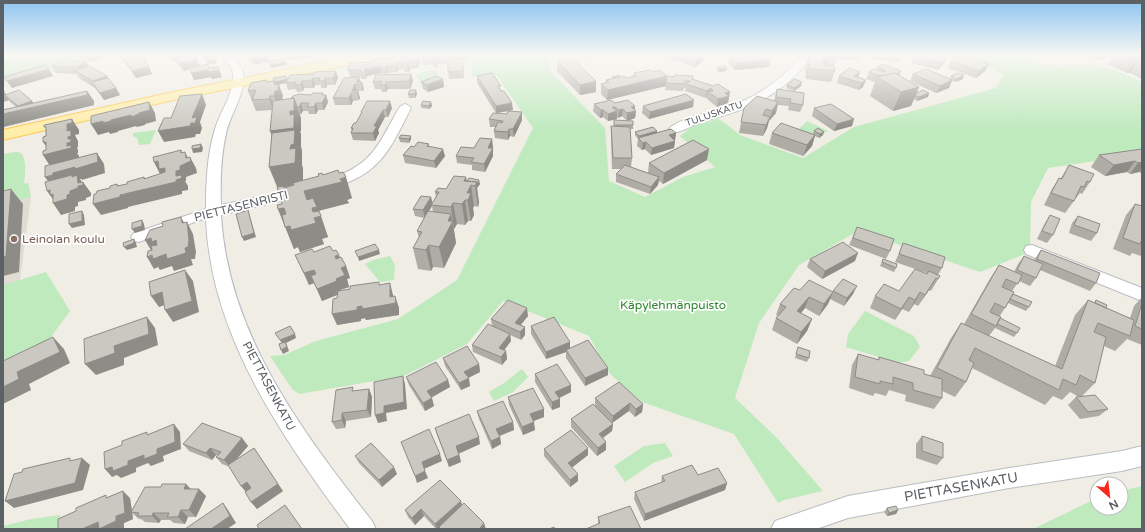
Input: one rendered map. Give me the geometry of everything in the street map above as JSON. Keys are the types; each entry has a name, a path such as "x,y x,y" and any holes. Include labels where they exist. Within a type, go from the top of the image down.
{"main road":[{"path":"3,135 173,96 252,80"}],"street":[{"name":"TULUSKATU","path":"675,129 690,121 736,108 784,80"},
{"name":"PIETTASENKATU","path":"236,83 234,96 221,131 213,179 213,212 216,245 228,296 241,335 262,378 286,421 306,451 364,529"},
{"name":"PIETTASENRISTI","path":"139,237 213,212 318,187 352,175 363,169 377,158 405,108"},
{"path":"1032,250 1142,295"},
{"name":"PIETTASENKATU","path":"783,529 848,507 1008,478 1122,461 1142,456"}],"shaded area":[{"name":"Leinolan koulu","path":"16,152 21,153 23,156 25,169 24,184 28,183 31,197 20,280 3,285 3,154"}],"green space":[{"path":"3,80 14,80 3,83"},
{"path":"419,80 431,80 420,82"},
{"name":"Käpylehmänpuisto","path":"500,80 559,80 605,128 609,181 645,197 683,177 715,167 680,136 693,126 718,118 740,135 803,158 854,127 996,88 1001,80 1137,80 1142,82 1142,154 1048,168 1031,202 1030,252 980,272 858,231 799,265 759,323 735,398 776,437 823,491 784,500 778,503 734,434 642,402 610,374 589,336 503,301 467,344 404,376 299,394 292,389 270,356 284,355 316,341 398,319 457,280 533,128"},
{"path":"807,121 828,131 814,136 800,131 799,129"},
{"path":"156,130 150,144 139,145 137,138 133,136 133,133"},
{"path":"16,152 21,153 23,156 25,168 24,184 28,183 31,197 3,204 3,154"},
{"path":"390,256 395,265 394,280 380,282 365,264 373,260"},
{"path":"46,272 70,311 45,345 3,374 3,285"},
{"path":"865,311 914,336 920,347 909,361 898,363 846,347 848,334"},
{"path":"522,369 528,377 513,392 494,401 489,392"},
{"path":"665,443 673,456 653,463 625,482 614,466 644,446"},
{"path":"1142,486 1142,529 1033,529 1089,502 1089,516 1129,516 1129,489"},
{"path":"60,515 58,529 3,529 3,526 31,519"}],"building":[{"path":"109,80 116,88 100,93 92,82"},
{"path":"266,80 266,82 275,81 274,84 279,85 278,91 275,91 274,96 270,96 269,99 252,100 256,90 248,91 251,83"},
{"path":"274,80 284,80 275,82"},
{"path":"288,80 312,80 302,81 301,84 295,85 296,82 286,83"},
{"path":"343,80 358,80 357,82 362,82 361,84 355,84 352,91 358,91 357,93 351,93 349,98 333,98"},
{"path":"374,80 409,80 386,82 385,85 380,85 382,81 373,82"},
{"path":"427,80 441,80 427,85 421,82"},
{"path":"479,80 497,80 501,86 498,86 501,91 504,91 512,103 496,106"},
{"path":"575,80 596,81 580,85"},
{"path":"606,80 651,80 608,90 601,84 609,82"},
{"path":"666,80 694,80 713,86 718,84 730,92 725,93 729,96 718,99 708,92 713,91 711,88 707,91 686,84 690,81 685,81 684,84 666,83"},
{"path":"793,80 802,82 795,88 787,85"},
{"path":"851,80 866,80 861,83"},
{"path":"882,80 907,80 919,87 901,92"},
{"path":"926,80 952,80 940,86"},
{"path":"777,89 804,93 803,105 790,103 791,99 776,97"},
{"path":"19,90 32,101 18,106 5,95"},
{"path":"410,90 416,90 415,94 408,94"},
{"path":"923,90 929,93 919,97 915,96 917,93"},
{"path":"87,91 87,95 3,114 3,110"},
{"path":"313,93 323,93 322,95 326,95 322,103 316,103 314,107 307,107 309,103 301,103 299,107 297,107 294,98 291,98 299,94 311,95"},
{"path":"202,94 192,118 197,117 195,123 191,123 190,126 158,131 164,118 171,118 180,96"},
{"path":"686,94 694,100 650,112 643,106"},
{"path":"757,96 778,102 772,111 766,109 763,115 770,117 766,125 741,122 744,108"},
{"path":"294,98 294,111 290,111 290,115 294,114 294,128 270,131 273,101"},
{"path":"611,100 615,103 628,100 635,106 631,107 636,111 627,113 623,109 619,110 612,107 617,111 608,114 594,104"},
{"path":"367,101 390,101 386,110 383,110 374,126 377,126 373,133 351,133 353,128 351,128 354,123 356,123"},
{"path":"423,101 431,102 429,106 421,105"},
{"path":"149,102 150,110 131,117 131,115 103,123 103,121 91,124 91,116"},
{"path":"831,104 854,119 837,124 814,108"},
{"path":"508,111 522,112 513,129 509,129 508,132 494,131 498,122 502,123 503,121 489,119 493,113 507,114"},
{"path":"72,119 72,123 67,124 67,131 71,130 71,136 68,137 68,139 71,139 71,142 67,143 67,146 71,145 71,148 43,155 43,151 46,150 46,142 43,142 43,137 46,136 46,127 44,127 44,125"},
{"path":"614,120 633,121 633,125 614,125"},
{"path":"781,123 815,135 807,145 772,133"},
{"path":"611,126 630,127 632,158 613,158"},
{"path":"653,127 657,131 639,136 635,132"},
{"path":"818,128 824,132 820,134 814,131"},
{"path":"671,129 676,133 669,135 675,141 652,148 646,142 643,143 638,138"},
{"path":"295,130 294,144 291,145 290,149 296,148 295,163 269,167 272,133"},
{"path":"401,135 411,136 409,139 399,138"},
{"path":"480,138 492,139 488,148 493,148 484,164 471,162 474,158 456,156 461,147 474,148"},
{"path":"693,140 709,149 664,173 649,163"},
{"path":"418,142 429,144 427,146 443,149 434,161 403,155 411,146 414,147"},
{"path":"201,144 200,148 192,149 192,146"},
{"path":"1142,149 1142,162 1138,163 1135,161 1114,165 1099,155"},
{"path":"181,150 181,153 185,152 186,158 190,157 191,161 180,166 180,170 176,171 176,176 181,175 182,178 176,180 176,182 120,195 120,197 93,204 94,194 96,194 97,191 110,188 110,186 117,184 117,186 127,184 127,182 144,177 144,179 165,172 165,168 159,169 158,161 154,162 153,157"},
{"path":"97,153 98,162 75,169 75,167 53,173 53,175 45,177 45,166"},
{"path":"625,165 659,177 651,187 616,174"},
{"path":"1069,165 1094,174 1090,182 1087,181 1084,187 1081,186 1074,201 1051,193 1059,178 1062,179"},
{"path":"338,170 339,173 343,172 346,177 340,179 342,182 304,191 307,200 313,198 317,207 312,208 313,212 319,211 321,216 314,218 316,223 291,230 290,226 285,227 282,215 286,214 284,208 278,209 277,205 282,204 277,187 284,186 284,188 294,185 293,183 319,176 318,174 322,173 323,175"},
{"path":"72,175 72,177 77,175 78,183 83,182 83,185 70,191 70,194 67,195 67,199 53,203 53,194 50,195 50,190 47,191 45,182"},
{"path":"454,176 466,177 464,181 477,182 475,186 471,185 467,193 471,193 468,200 465,200 462,204 453,203 451,207 431,205 439,192 435,192 438,188 446,189"},
{"path":"469,178 479,180 477,184 477,182 467,181"},
{"path":"11,189 6,256 3,257 3,191"},
{"path":"421,196 431,197 423,210 413,209"},
{"path":"1135,204 1142,206 1142,241 1140,244 1123,238"},
{"path":"248,210 254,233 242,237 236,214"},
{"path":"82,211 82,221 69,224 69,214"},
{"path":"428,211 451,214 448,221 453,221 439,247 429,245 426,250 413,248 422,232 417,231"},
{"path":"1050,215 1060,219 1053,235 1042,231"},
{"path":"1078,216 1100,224 1097,233 1074,225"},
{"path":"181,217 182,223 187,222 189,240 188,247 185,248 186,253 167,259 166,254 153,259 152,255 147,257 148,251 152,250 151,246 157,245 156,240 152,242 151,238 145,240 150,230 163,226 162,222"},
{"path":"142,220 142,226 132,229 132,223"},
{"path":"857,227 894,239 890,251 853,238"},
{"path":"134,239 134,243 124,247 123,243"},
{"path":"843,242 858,253 825,271 810,259"},
{"path":"903,243 945,257 942,268 899,254"},
{"path":"375,244 379,250 358,257 355,251"},
{"path":"330,246 333,251 336,250 339,255 335,256 336,259 341,257 346,266 341,268 345,275 336,279 337,281 317,289 311,276 316,274 314,270 304,273 295,255 312,249 314,252"},
{"path":"1041,250 1100,273 1096,283 1037,259"},
{"path":"1024,256 1043,264 1036,278 1017,270"},
{"path":"883,259 897,264 896,268 882,262"},
{"path":"999,265 1022,275 1018,284 1006,279 1002,287 1014,292 1005,308 995,303 990,312 1001,317 996,326 971,314"},
{"path":"915,269 927,274 929,271 940,276 938,279 936,278 925,295 920,292 915,300 909,297 901,309 875,296 884,284 899,291"},
{"path":"185,270 192,301 165,310 162,292 151,296 149,282"},
{"path":"843,279 857,286 847,298 833,291"},
{"path":"809,280 833,292 824,304 809,297 797,311 812,319 801,332 776,318 786,307 780,304 794,288 800,290"},
{"path":"379,282 379,285 390,283 390,297 395,296 396,303 362,309 362,306 357,307 357,310 332,314 333,299 337,298 338,291 350,289 350,286"},
{"path":"1013,294 1032,302 1029,307 1010,299"},
{"path":"508,300 527,308 515,323 525,327 520,332 491,319"},
{"path":"1088,300 1134,320 1130,336 1098,323 1094,332 1106,337 1095,383 1080,375 1076,385 1063,379 1059,390 975,348 969,360 974,363 966,382 937,368 961,323 1062,369"},
{"path":"1096,300 1107,305 1106,308 1095,303"},
{"path":"1142,303 1142,329 1135,326"},
{"path":"147,317 149,334 114,346 115,353 85,364 84,339"},
{"path":"554,317 570,342 546,352 531,326"},
{"path":"1000,318 1020,328 1017,333 997,324"},
{"path":"488,324 510,334 499,348 506,351 501,357 472,345"},
{"path":"290,326 295,334 280,340 275,333"},
{"path":"53,337 60,352 17,372 19,379 3,387 3,361"},
{"path":"588,340 608,368 585,378 566,350"},
{"path":"285,342 287,347 281,350 279,344"},
{"path":"467,346 479,364 464,372 469,378 459,383 443,358"},
{"path":"798,347 810,351 809,358 796,354"},
{"path":"858,354 879,360 879,357 924,370 924,374 942,379 942,398 913,390 913,383 893,377 893,384 880,381 880,384 855,377"},
{"path":"436,362 448,380 427,391 432,398 423,403 406,377"},
{"path":"557,364 571,385 555,392 560,399 552,402 535,374"},
{"path":"403,376 404,402 384,406 384,413 375,415 374,382"},
{"path":"619,382 643,404 636,409 630,403 613,416 595,398"},
{"path":"353,387 352,391 369,389 367,410 342,413 342,420 332,422 336,390"},
{"path":"533,388 544,409 530,414 534,422 522,427 508,397"},
{"path":"1095,395 1108,409 1088,412 1076,397"},
{"path":"503,401 513,422 496,429 500,437 491,441 477,411"},
{"path":"593,404 613,424 599,434 606,442 598,448 571,419"},
{"path":"469,414 479,437 456,446 459,455 447,460 435,428"},
{"path":"202,423 242,438 224,460 216,457 221,452 210,448 206,453 183,444"},
{"path":"174,424 175,442 157,449 157,454 144,459 144,455 128,461 128,465 113,471 112,467 105,469 104,452 122,445 122,441 147,432 147,435"},
{"path":"429,429 440,454 422,462 425,471 415,476 401,442"},
{"path":"571,430 588,448 568,463 578,474 570,480 544,449"},
{"path":"922,436 943,443 943,458 922,451"},
{"path":"371,443 394,467 379,480 355,456"},
{"path":"254,448 278,484 251,502 245,492 251,488 247,482 241,486 228,465"},
{"path":"70,458 70,461 82,458 75,483 5,501 14,474 22,472 23,469"},
{"path":"692,465 698,475 718,468 727,483 645,514 635,492 665,481 662,476"},
{"path":"440,480 461,501 435,524 421,509 412,518 405,510"},
{"path":"162,484 186,484 184,489 199,489 189,510 181,510 178,517 167,517 169,513 153,513 152,516 137,516 139,513 131,512 145,487 161,487"},
{"path":"123,491 125,513 116,516 116,521 99,529 98,522 82,529 58,529 58,519 76,511 76,508 106,495 106,498"},
{"path":"223,503 230,516 211,529 185,529"},
{"path":"464,503 484,523 479,529 441,529 439,527"},
{"path":"285,505 302,529 259,529 257,525"},
{"path":"630,506 641,529 586,529 600,523 598,517"},
{"path":"896,506 898,510 889,513 887,508"}],"place":[{"name":"Leinolan koulu","path":"14,239"}]}
